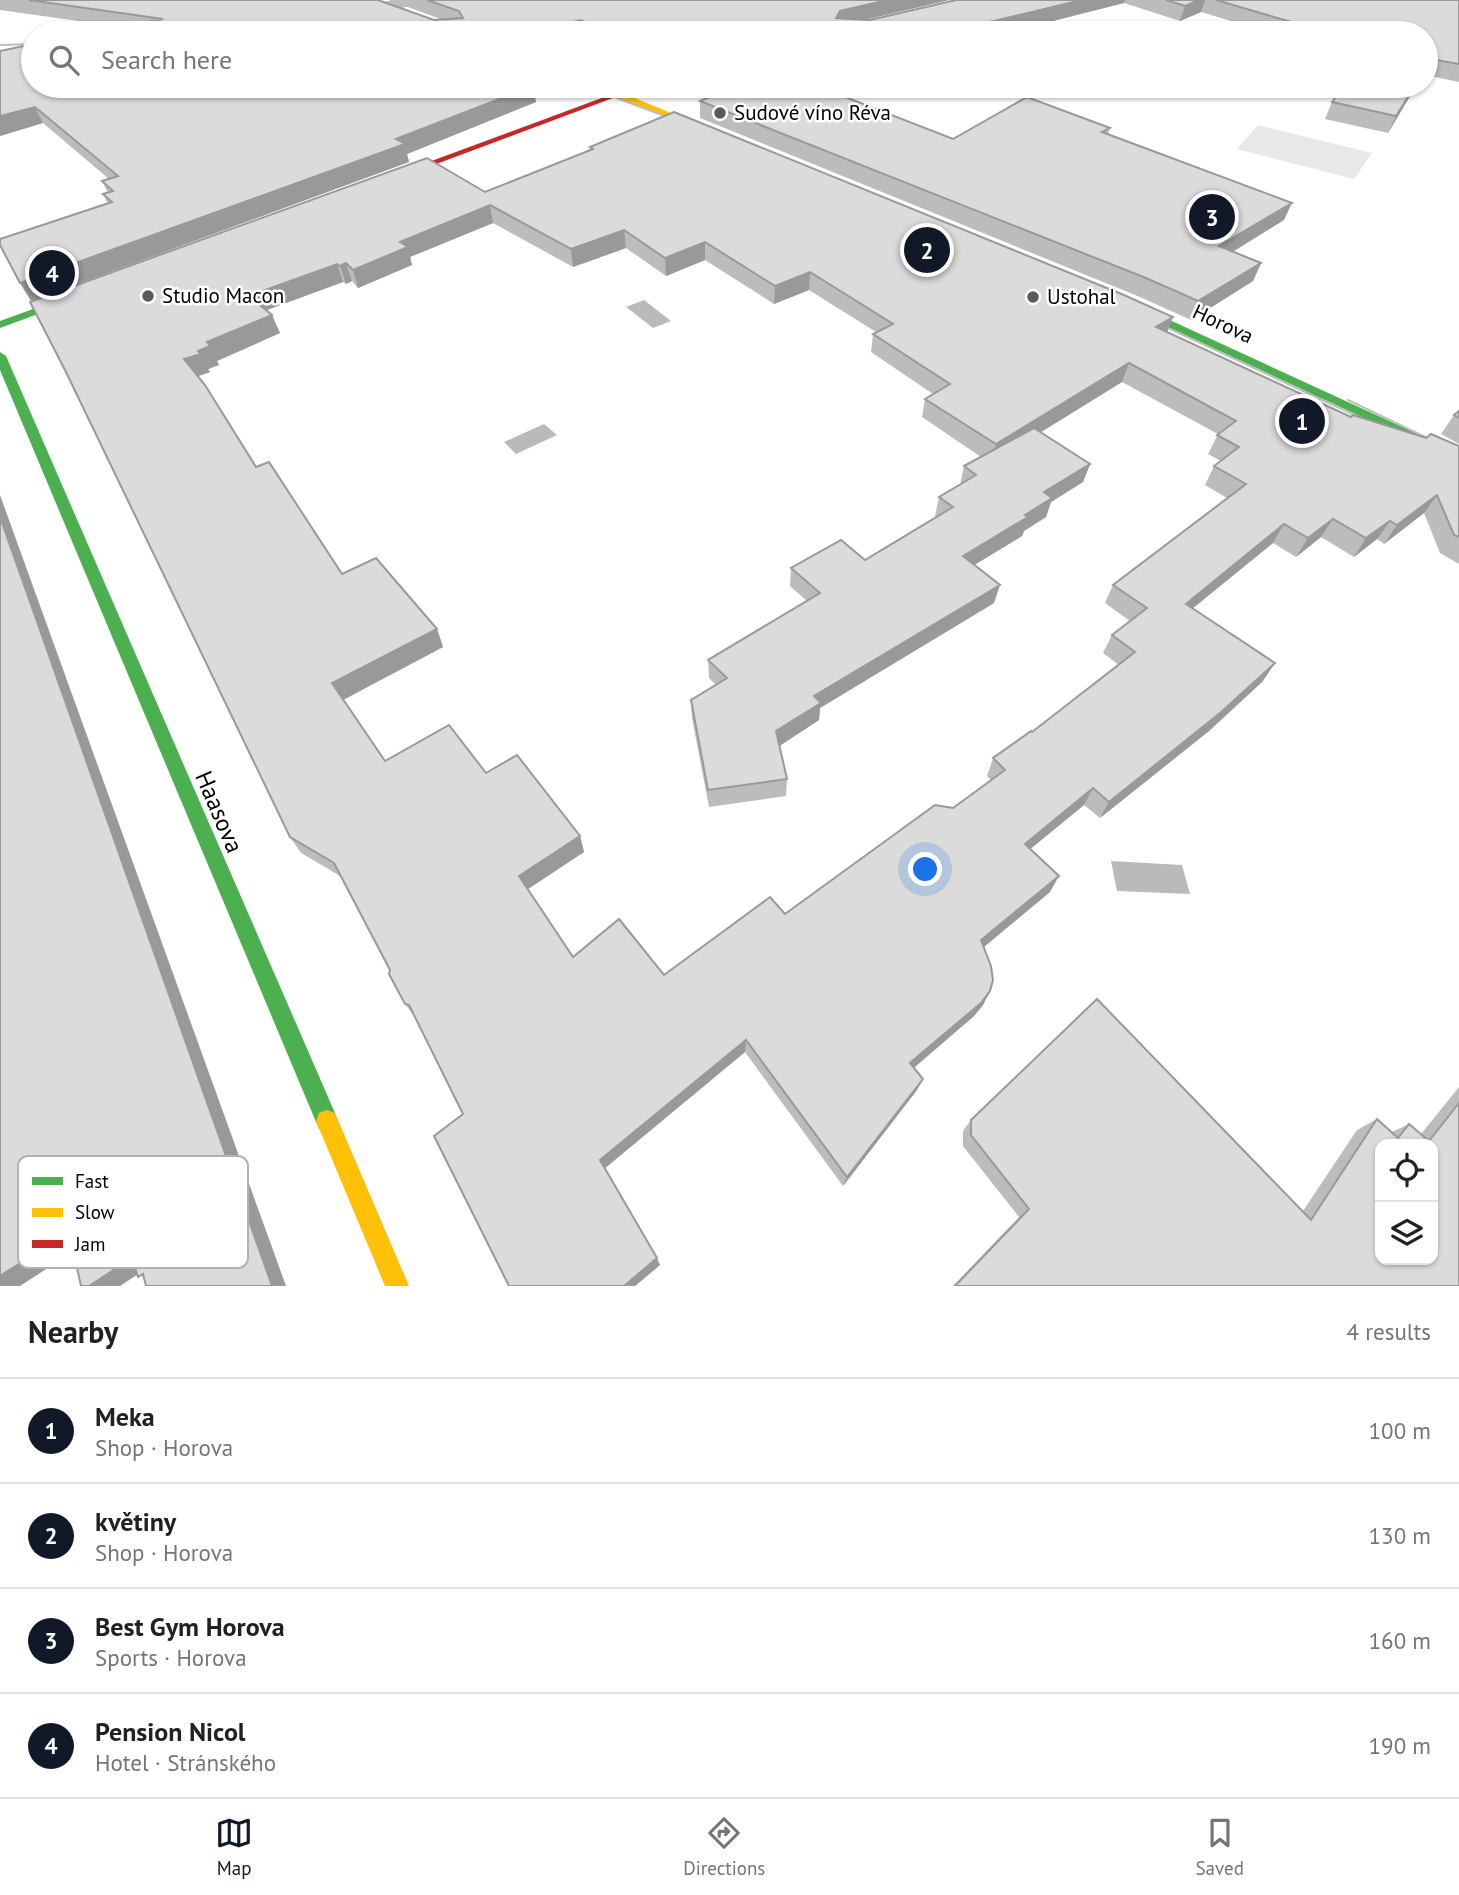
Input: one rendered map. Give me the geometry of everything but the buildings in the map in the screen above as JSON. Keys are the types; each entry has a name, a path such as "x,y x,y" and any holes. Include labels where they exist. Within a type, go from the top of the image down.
{"street":[{"path":"365,0 420,20"},
{"path":"386,7 412,0"},
{"path":"373,184 602,98"},
{"path":"627,98 730,140"},
{"path":"0,325 103,286"},
{"name":"Horova","path":"1105,295 1206,339 1459,458"},
{"name":"Haasova","path":"0,356 397,1286"}],"shaded area":[{"path":"1258,125 1372,153 1354,179 1237,149"},
{"path":"644,300 671,321 653,328 626,307"},
{"path":"544,424 557,435 516,454 504,442"},
{"path":"1111,861 1182,865 1190,894 1117,891"}],"tram line":[{"path":"0,45 21,44"},
{"path":"617,98 683,123"},
{"path":"1151,320 1376,425"},
{"path":"1348,400 1459,453"}],"traffic: fast":[{"path":"0,325 83,294"},
{"path":"1122,302 1459,458"},
{"path":"0,356 327,1121"}],"traffic: slow":[{"path":"627,98 717,134"},
{"path":"327,1121 397,1286"}],"traffic: jam":[{"path":"385,180 608,98"}],"place":[{"name":"Sudové víno Réva","path":"720,113"},
{"name":"Best Gym Horova","path":"1212,217"},
{"name":"květiny","path":"927,250"},
{"name":"Pension Nicol","path":"52,273"},
{"name":"Studio Macon","path":"148,296"},
{"name":"Ustohal","path":"1033,297"},
{"name":"Meka","path":"1302,421"}]}
